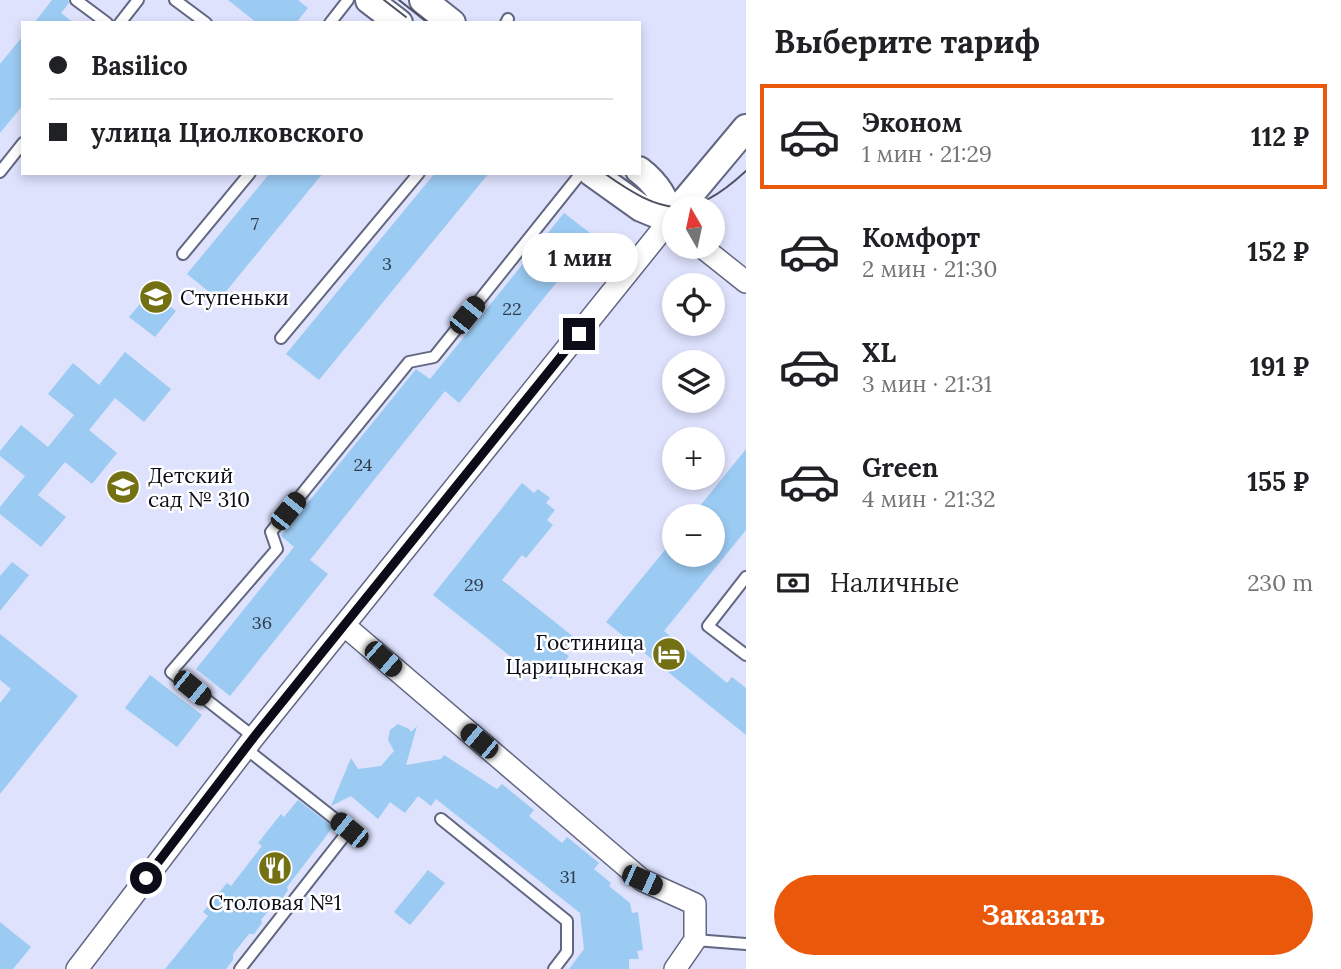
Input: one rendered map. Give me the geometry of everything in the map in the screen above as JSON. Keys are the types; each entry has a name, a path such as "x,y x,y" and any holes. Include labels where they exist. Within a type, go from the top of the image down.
{"street":[{"path":"423,0 449,21"},
{"path":"691,196 746,128"},
{"path":"641,172 656,185 662,196"},
{"path":"595,175 641,208 662,214"},
{"path":"77,969 250,742 662,232"},
{"path":"717,259 746,282"},
{"path":"345,626 642,880 695,904 695,940 675,969"}],"lane":[{"path":"76,0 104,21"},
{"path":"122,21 138,0"},
{"path":"175,0 202,21"},
{"path":"332,21 348,0"},
{"path":"0,172 21,146"},
{"path":"183,254 248,175"},
{"path":"281,338 417,175"},
{"path":"240,969 349,830 171,672 277,549 271,532 409,362 434,357 579,175"},
{"path":"746,577 708,626 746,655"},
{"path":"441,819 567,921 567,952 554,969"},
{"path":"695,940 746,944"}],"building":[{"path":"52,0 68,0 69,3 61,13 71,21 36,21"},
{"path":"228,0 298,0 308,8 298,21 254,21"},
{"path":"21,38 21,107 0,133 0,64"},
{"path":"268,175 321,175 219,300 187,274"},
{"path":"433,175 487,175 319,380 286,354"},
{"path":"564,213 594,236 459,403 445,391 310,560 328,574 230,696 196,669 294,547 281,536 416,369 430,379"},
{"path":"151,291 176,311 155,337 129,317"},
{"path":"125,352 171,389 144,422 115,398 89,430 117,453 92,484 65,462 38,495 66,517 41,547 0,514 0,507 25,476 0,456 0,451 21,425 48,447 74,415 48,394 73,363 99,385"},
{"path":"746,449 746,530 725,556 725,504 702,504 713,490 725,490 725,475"},
{"path":"522,483 534,493 538,489 550,498 546,503 555,510 547,520 553,525 526,558 522,555 502,580 575,638 564,653 569,656 551,679 544,673 539,679 433,595"},
{"path":"662,554 662,567 716,567 664,631 727,683 732,677 746,688 746,735 606,622"},
{"path":"12,562 29,575 0,611 0,576"},
{"path":"0,634 78,696 0,794 0,703 11,689 0,680"},
{"path":"150,675 202,715 177,747 125,708"},
{"path":"398,724 411,732 417,726 406,765 441,759 444,755 497,789 502,784 534,810 529,816 562,843 567,837 599,863 594,869 630,903 632,913 638,912 643,950 637,951 639,959 629,959 629,969 569,969 584,949 580,913 436,799 431,806 418,796 405,813 390,802 378,819 351,796 331,806 351,758 358,769 381,766 394,751 388,740 390,730"},
{"path":"298,800 333,827 287,887 288,890 280,902 276,901 254,934 249,934 233,954 233,960 226,969 165,969 208,916 203,912 227,883 231,886 262,846 258,843 281,814 284,817"},
{"path":"428,870 445,883 410,925 394,912"},
{"path":"0,922 31,947 13,969 0,969"}],"tram line":[{"path":"384,0 406,17"},
{"path":"399,0 425,21"},
{"path":"607,175 643,198 676,207 709,199 746,171"}],"place":[{"name":"Ступеньки","path":"156,297"},
{"name":"Детский сад № 310","path":"123,487"},
{"name":"Гостиница Царицынская","path":"669,654"},
{"name":"Столовая №1","path":"275,868"}],"route":[{"path":"146,878 254,737 579,334"}]}
